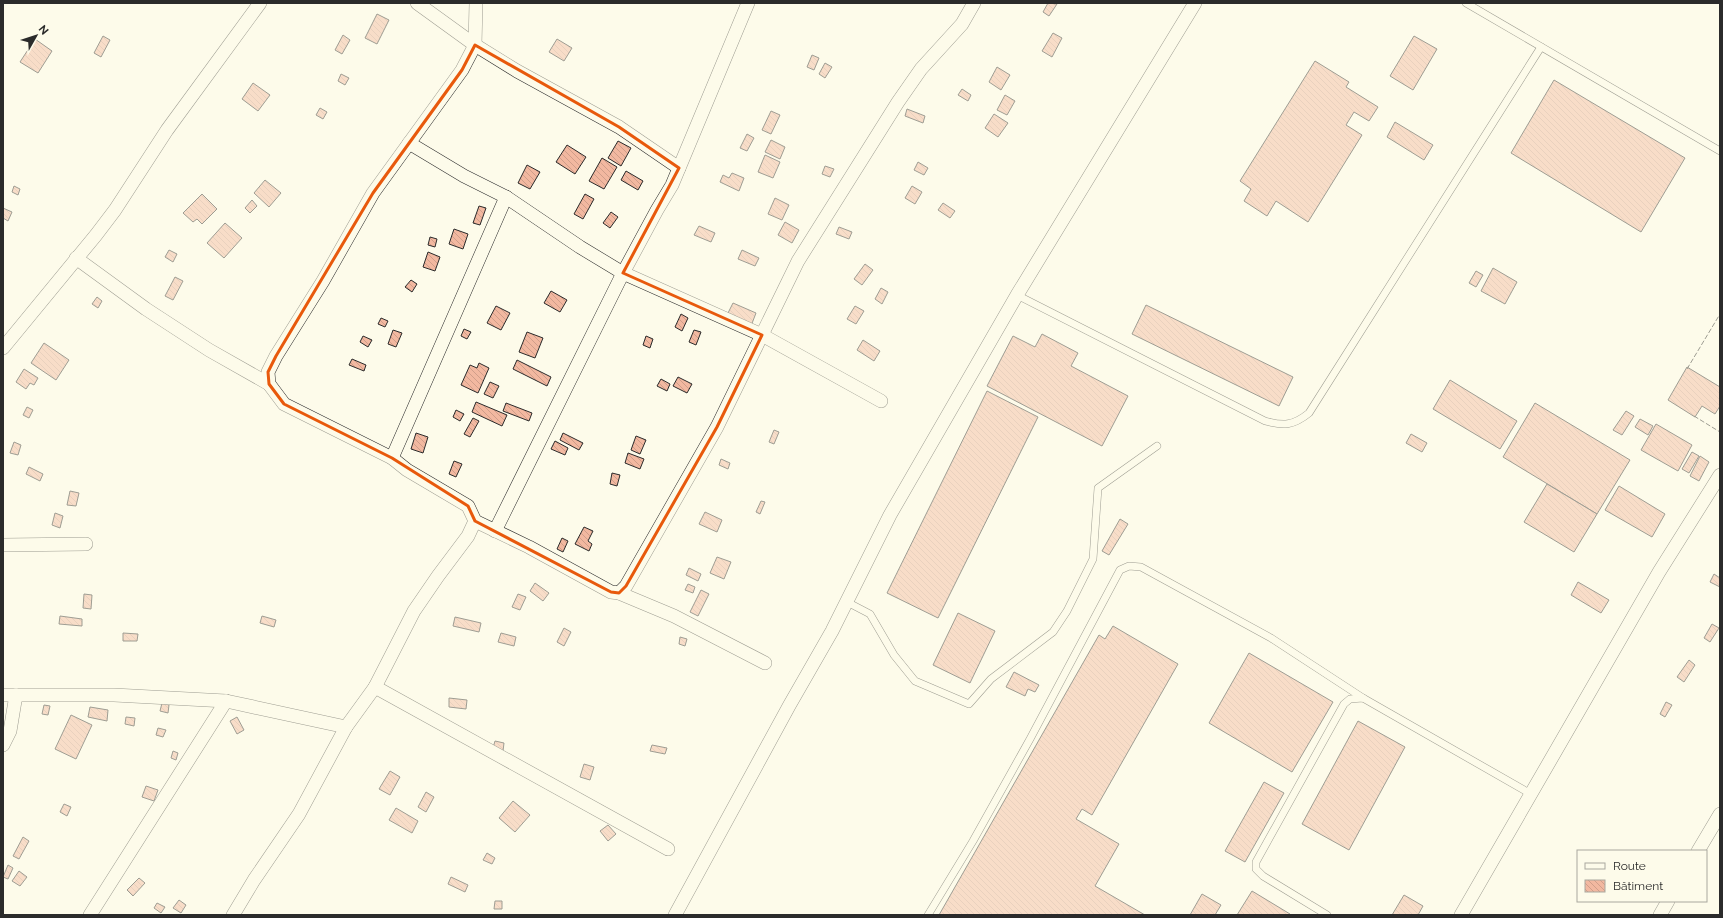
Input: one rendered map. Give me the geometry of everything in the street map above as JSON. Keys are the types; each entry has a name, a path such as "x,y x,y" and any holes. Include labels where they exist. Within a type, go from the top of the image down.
{"street":[{"path":"3,348 115,210 171,124 260,3"},
{"path":"417,3 475,45 517,71 619,127 679,168"},
{"path":"269,384 268,372 276,356 323,281 373,193 462,70 475,45 476,3"},
{"path":"495,531 623,273 672,185 748,3"},
{"path":"619,592 626,586 716,427 798,261 898,102 921,69 962,24 974,3"},
{"path":"675,915 847,602 890,515 1017,295 1195,3"},
{"path":"409,143 464,176 506,197 580,247 623,273 762,335 881,401"},
{"path":"392,458 506,197"},
{"path":"76,258 146,309 209,350 269,384 284,404 392,458 406,470 468,506 475,521 529,546 611,592 619,592 674,616 765,663"},
{"path":"1461,915 1659,572 1720,475"},
{"path":"233,915 254,880 299,814 346,727 375,687 414,611 468,536 475,521"},
{"path":"3,545 86,544"},
{"path":"375,687 668,849"},
{"path":"3,745 10,731 10,695 114,694 226,701 346,727"},
{"path":"90,915 226,701"},
{"path":"1699,850 1720,816"},
{"path":"1660,915 1667,902"}],"lane":[{"path":"1466,3 1720,151"},
{"path":"1017,295 1264,421 1280,425 1297,422 1309,413 1541,47"},
{"path":"847,602 870,614 894,655 914,682 969,704 991,679 1053,632 1067,611 1092,559 1098,488 1157,446"},
{"path":"928,915 973,841 1030,739 1120,570 1129,566 1142,567 1271,638 1363,698 1531,794"},
{"path":"1327,915 1263,876 1256,869 1256,862 1291,796 1344,704 1350,699 1363,698"}],"highlighted area":[{"path":"475,45 619,127 679,168 623,273 762,335 717,427 626,586 619,593 611,592 475,521 468,506 392,458 284,404 269,384 268,372 276,356 373,193 462,70"}],"building":[{"path":"1048,3 1057,4 1049,16 1043,12"},
{"path":"377,14 389,20 377,44 365,38"},
{"path":"1053,33 1062,38 1052,57 1042,51"},
{"path":"343,35 350,40 342,54 335,50"},
{"path":"103,36 110,40 101,57 94,53"},
{"path":"1414,36 1437,49 1413,90 1390,76"},
{"path":"35,39 52,51 38,73 20,62"},
{"path":"557,39 572,48 564,61 549,52"},
{"path":"812,55 819,58 814,70 807,67"},
{"path":"1315,61 1349,82 1346,87 1378,107 1369,121 1354,112 1346,125 1362,135 1308,222 1276,201 1267,216 1244,201 1251,189 1240,181"},
{"path":"825,63 832,67 825,78 819,74"},
{"path":"997,67 1010,75 1001,90 989,82"},
{"path":"341,74 349,78 345,85 338,81"},
{"path":"1554,80 1685,158 1641,232 1511,153"},
{"path":"253,83 270,95 258,111 242,99"},
{"path":"962,89 971,95 968,101 958,95"},
{"path":"1005,95 1015,101 1007,115 997,110"},
{"path":"320,108 327,112 323,119 316,115"},
{"path":"907,109 925,116 923,123 905,116"},
{"path":"771,111 780,115 771,134 762,130"},
{"path":"994,114 1008,123 998,137 985,128"},
{"path":"1395,122 1433,145 1424,160 1387,137"},
{"path":"747,134 754,138 747,151 740,148"},
{"path":"771,140 785,147 780,159 765,152"},
{"path":"618,141 631,148 621,166 608,158"},
{"path":"567,145 586,157 575,174 556,162"},
{"path":"765,155 780,162 773,178 758,172"},
{"path":"602,158 617,167 604,189 589,181"},
{"path":"918,162 928,168 924,175 914,170"},
{"path":"527,165 540,172 530,189 518,183"},
{"path":"825,166 834,169 830,177 822,174"},
{"path":"626,171 643,181 638,190 621,180"},
{"path":"732,173 744,178 739,191 720,182 723,175 729,178"},
{"path":"265,180 281,193 269,207 254,193"},
{"path":"14,186 20,189 18,195 12,192"},
{"path":"912,186 922,192 915,204 905,198"},
{"path":"202,194 217,209 202,224 197,219 193,222 183,213"},
{"path":"585,194 594,199 583,219 574,214"},
{"path":"775,198 789,205 782,220 768,214"},
{"path":"252,200 257,206 250,213 245,208"},
{"path":"943,203 955,211 950,218 938,210"},
{"path":"479,206 486,208 480,225 473,223"},
{"path":"3,208 12,212 8,221 3,218"},
{"path":"611,212 618,217 610,228 603,223"},
{"path":"785,222 799,230 792,243 778,235"},
{"path":"225,223 242,238 224,258 207,243"},
{"path":"699,226 715,233 711,242 694,235"},
{"path":"839,227 852,232 849,239 836,234"},
{"path":"454,229 468,234 463,249 449,244"},
{"path":"430,237 437,239 435,247 428,245"},
{"path":"169,250 177,254 173,262 165,257"},
{"path":"742,250 759,258 755,266 738,259"},
{"path":"428,252 440,257 435,271 423,267"},
{"path":"865,264 873,270 862,285 854,279"},
{"path":"1493,268 1517,282 1505,304 1481,291"},
{"path":"1476,271 1483,275 1476,287 1469,283"},
{"path":"175,277 183,281 173,300 165,296"},
{"path":"411,280 417,284 412,292 405,287"},
{"path":"881,288 888,292 882,304 875,299"},
{"path":"551,291 567,300 560,312 544,303"},
{"path":"97,297 102,301 98,308 92,304"},
{"path":"733,303 756,313 751,326 727,315"},
{"path":"1146,305 1293,377 1279,406 1132,334"},
{"path":"496,306 510,313 501,330 487,323"},
{"path":"855,306 864,311 856,324 847,319"},
{"path":"681,314 688,318 682,331 675,327"},
{"path":"381,318 388,321 385,327 378,324"},
{"path":"464,329 471,332 467,339 461,336"},
{"path":"393,330 402,333 396,347 388,344"},
{"path":"694,330 701,332 696,345 689,342"},
{"path":"527,332 543,338 535,358 519,352"},
{"path":"1042,334 1078,353 1071,366 1128,396 1102,446 987,386 1013,336 1035,347"},
{"path":"363,336 372,340 368,347 360,342"},
{"path":"646,336 653,339 650,348 643,345"},
{"path":"863,340 880,351 874,361 857,350"},
{"path":"44,343 69,360 56,380 31,363"},
{"path":"352,359 366,365 364,371 349,365"},
{"path":"517,360 551,377 547,386 513,369"},
{"path":"479,363 489,368 478,393 461,385 470,365 477,368"},
{"path":"1687,367 1720,387 1720,406 1715,414 1702,406 1695,417 1668,400"},
{"path":"24,369 38,378 34,385 30,383 26,389 16,382"},
{"path":"678,377 692,384 687,393 673,386"},
{"path":"661,379 670,384 667,391 657,386"},
{"path":"1450,380 1517,421 1500,449 1433,409"},
{"path":"490,382 499,386 493,398 484,394"},
{"path":"987,391 1038,417 938,618 887,593"},
{"path":"476,402 507,415 502,426 472,412"},
{"path":"506,403 532,413 529,421 503,411"},
{"path":"1535,403 1630,460 1597,514 1503,457"},
{"path":"27,407 33,410 29,418 23,415"},
{"path":"456,410 464,414 460,421 453,417"},
{"path":"1626,411 1634,416 1622,435 1613,430"},
{"path":"473,418 479,421 470,437 464,434"},
{"path":"1640,419 1653,426 1648,435 1635,427"},
{"path":"1656,424 1692,445 1678,471 1641,450"},
{"path":"774,430 779,432 774,444 769,442"},
{"path":"416,433 428,437 423,453 411,449"},
{"path":"563,433 583,443 579,450 560,440"},
{"path":"1411,434 1427,443 1422,452 1406,443"},
{"path":"636,436 646,440 640,454 631,450"},
{"path":"555,441 568,448 565,455 551,449"},
{"path":"14,442 21,445 18,455 10,453"},
{"path":"1692,452 1699,456 1689,473 1682,469"},
{"path":"628,453 644,459 640,469 625,463"},
{"path":"1700,456 1709,462 1699,481 1690,476"},
{"path":"721,459 730,463 728,469 719,465"},
{"path":"454,461 462,464 456,477 449,474"},
{"path":"29,467 43,474 40,481 26,474"},
{"path":"612,473 620,475 617,486 610,484"},
{"path":"1547,484 1597,514 1574,552 1524,522"},
{"path":"1619,486 1665,514 1652,537 1605,510"},
{"path":"70,491 79,493 76,506 67,505"},
{"path":"761,501 765,502 760,514 756,512"},
{"path":"705,512 722,520 717,532 699,524"},
{"path":"55,513 63,516 60,528 52,525"},
{"path":"1120,519 1128,524 1109,555 1102,551"},
{"path":"584,527 593,531 588,541 592,544 589,551 575,544"},
{"path":"562,538 568,541 563,552 557,549"},
{"path":"717,557 731,562 724,579 710,573"},
{"path":"689,568 701,574 698,581 686,575"},
{"path":"1714,574 1720,578 1720,587 1710,582"},
{"path":"1578,582 1609,600 1601,613 1571,595"},
{"path":"535,583 549,593 543,601 530,591"},
{"path":"688,584 695,587 693,593 685,590"},
{"path":"701,590 709,594 698,616 690,612"},
{"path":"84,594 92,595 91,609 83,608"},
{"path":"518,594 526,597 520,610 512,607"},
{"path":"958,613 995,631 970,683 933,665"},
{"path":"60,616 82,619 82,626 59,624"},
{"path":"262,616 276,620 274,627 260,623"},
{"path":"455,617 481,623 479,632 453,626"},
{"path":"1712,624 1719,628 1710,642 1704,638"},
{"path":"1113,626 1178,664 1092,815 1082,809 1076,819 1119,844 1095,886 1145,915 939,915 1099,635 1105,639"},
{"path":"564,628 571,632 564,646 557,642"},
{"path":"123,633 138,634 137,641 123,641"},
{"path":"501,633 516,637 514,646 498,642"},
{"path":"680,637 687,639 685,646 679,644"},
{"path":"1249,653 1333,702 1292,772 1209,723"},
{"path":"1689,660 1695,665 1684,682 1677,677"},
{"path":"1014,672 1039,685 1035,692 1028,689 1025,696 1006,687"},
{"path":"449,698 467,700 466,709 449,707"},
{"path":"1666,702 1672,705 1665,717 1660,714"},
{"path":"162,703 169,705 168,713 160,711"},
{"path":"44,705 50,706 48,715 42,714"},
{"path":"90,707 108,710 107,721 88,717"},
{"path":"71,715 92,725 76,759 55,749"},
{"path":"126,717 135,718 134,726 125,724"},
{"path":"237,717 244,730 237,734 230,721"},
{"path":"1358,721 1405,747 1349,850 1302,824"},
{"path":"158,728 166,730 163,737 156,735"},
{"path":"495,741 504,743 503,751 493,748"},
{"path":"652,745 667,748 665,754 650,751"},
{"path":"173,751 178,753 176,760 171,758"},
{"path":"584,764 594,767 590,780 580,777"},
{"path":"390,771 400,777 390,795 379,789"},
{"path":"1264,782 1284,793 1245,862 1225,851"},
{"path":"146,786 158,790 154,801 142,797"},
{"path":"426,792 434,797 426,812 418,807"},
{"path":"513,801 530,815 515,832 499,818"},
{"path":"64,804 71,807 67,816 60,812"},
{"path":"396,808 418,821 412,833 389,820"},
{"path":"608,825 616,834 608,841 600,831"},
{"path":"23,837 29,841 19,859 13,856"},
{"path":"487,853 495,858 492,864 483,860"},
{"path":"8,865 13,868 8,879 3,877"},
{"path":"19,871 27,877 20,886 12,881"},
{"path":"451,877 468,885 465,892 448,884"},
{"path":"139,878 145,883 133,896 127,890"},
{"path":"1252,891 1290,914 1290,915 1237,915"},
{"path":"1202,894 1221,905 1215,915 1190,915"},
{"path":"1404,895 1423,906 1418,915 1392,915"},
{"path":"179,900 186,905 181,913 173,908"},
{"path":"495,901 502,901 502,909 494,909"},
{"path":"157,903 165,907 161,913 154,908"}],"fence":[{"path":"1687,369 1720,314"},
{"path":"1694,416 1720,432"}]}
